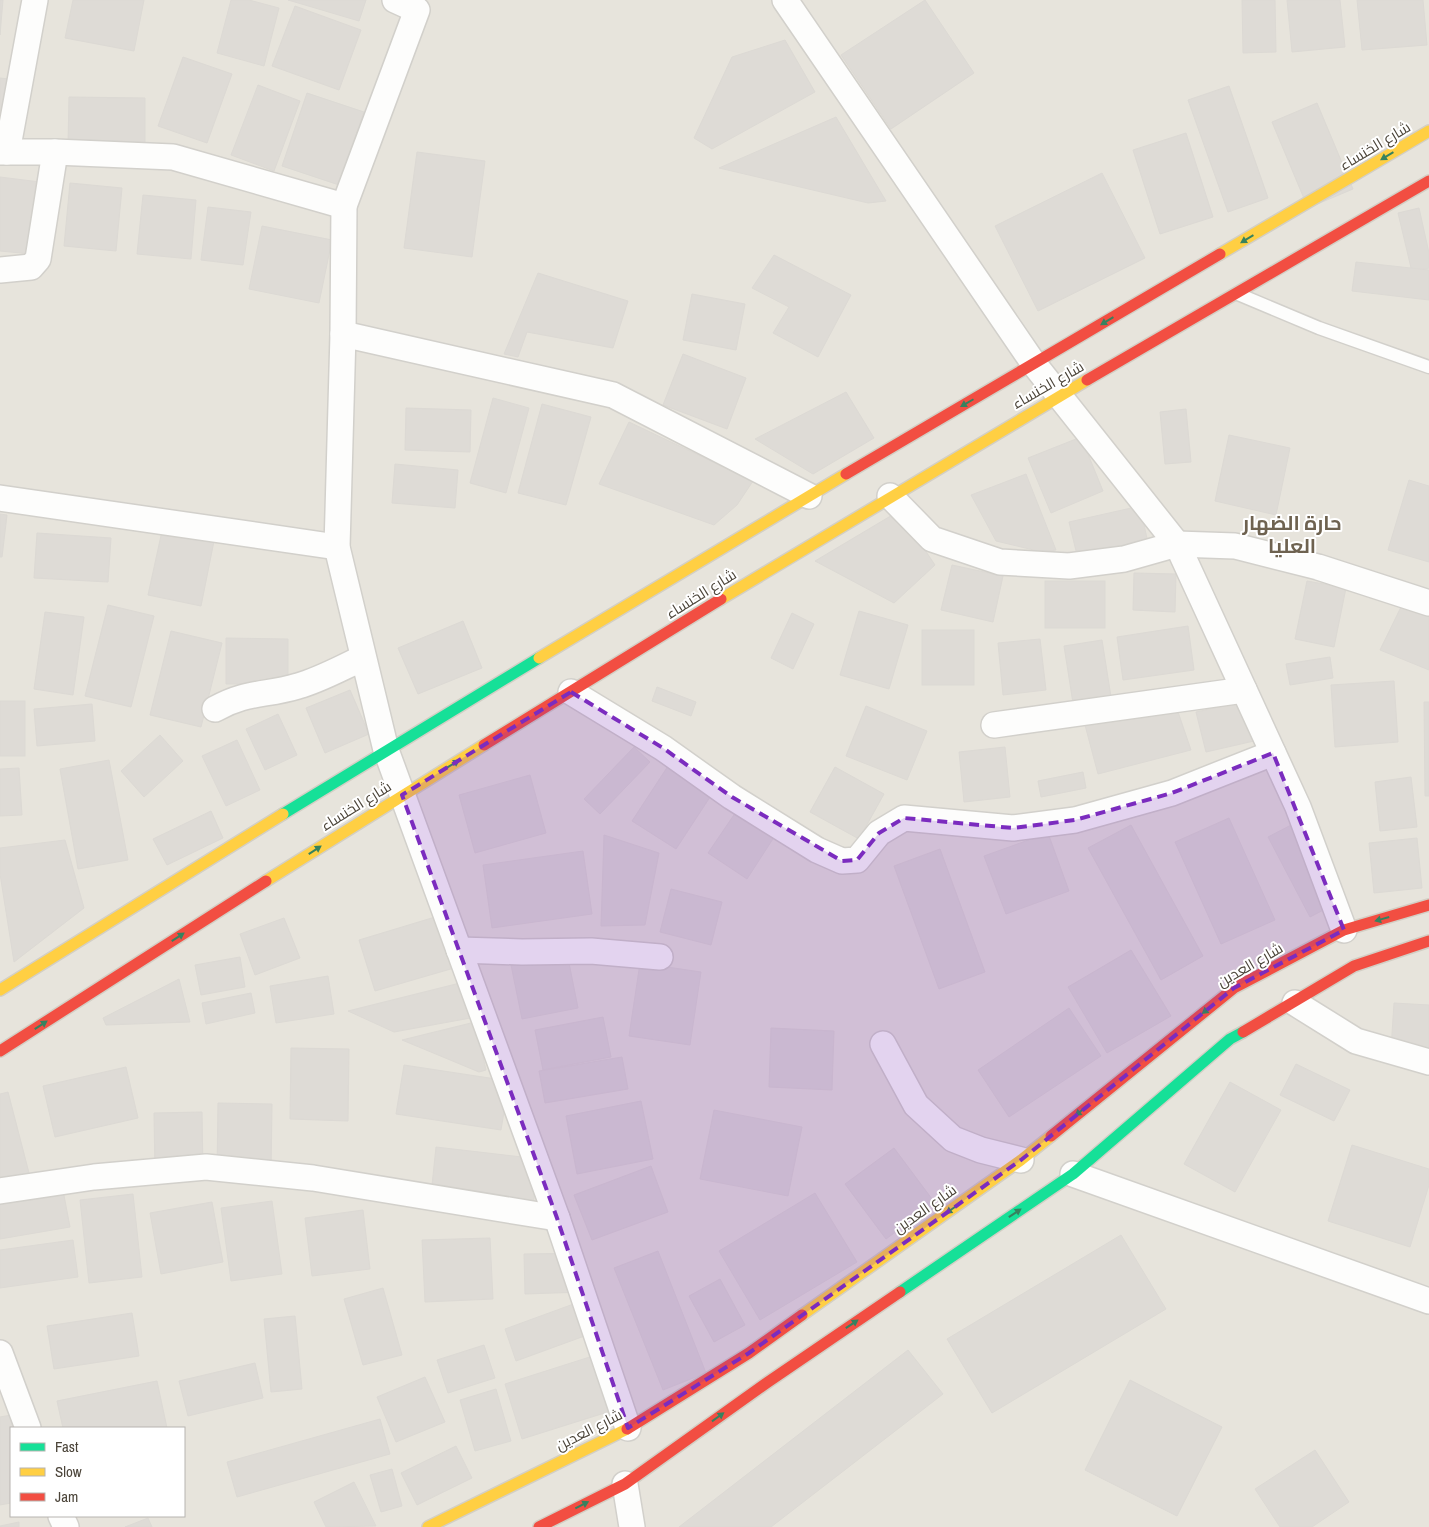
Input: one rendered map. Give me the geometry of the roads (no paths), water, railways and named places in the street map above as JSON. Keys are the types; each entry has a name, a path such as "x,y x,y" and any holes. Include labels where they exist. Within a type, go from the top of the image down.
{"street":[{"path":"35,0 4,152 55,152 173,158 344,206"},
{"path":"785,0 1034,364 1177,544 1298,807 1344,930"},
{"path":"412,3 344,206 343,334 337,547 386,750 557,1218 628,1428"},
{"name":"شارع الخنساء","path":"0,990 386,750 809,496 1429,132"},
{"path":"0,270 31,267 38,259 55,152"},
{"name":"شارع الخنساء","path":"0,1051 402,795 890,496 1058,396 1429,181"},
{"path":"343,334 612,395 809,496"},
{"path":"890,496 932,539 1000,562 1069,566 1124,559 1177,544 1235,546 1318,567 1429,603"},
{"path":"0,498 337,547"},
{"path":"215,709 234,698 298,686 363,658"},
{"path":"994,725 1244,690"},
{"path":"571,692 663,748 732,797 817,850 842,861 857,860 879,833 904,818 1013,828 1075,820 1172,793 1273,753"},
{"name":"شارع العدين","path":"428,1527 628,1428 749,1353 1020,1160 1234,988 1344,930 1429,905"},
{"path":"539,1527 625,1484 768,1382 1073,1174 1230,1039 1295,1004 1354,966 1429,941"},
{"path":"459,950 522,952 591,951 660,957"},
{"path":"1295,1004 1356,1041 1429,1062"},
{"path":"882,1044 916,1104 953,1139 981,1150 1020,1160"},
{"path":"0,1191 94,1177 206,1168 313,1178 557,1218"},
{"path":"1073,1174 1429,1301"},
{"path":"0,1353 28,1427"},
{"path":"625,1484 632,1527"}],"lane":[{"path":"1236,293 1319,328 1429,367"}],"district":[{"name":"حارة الضهار العليا","path":"1292,534"}]}
